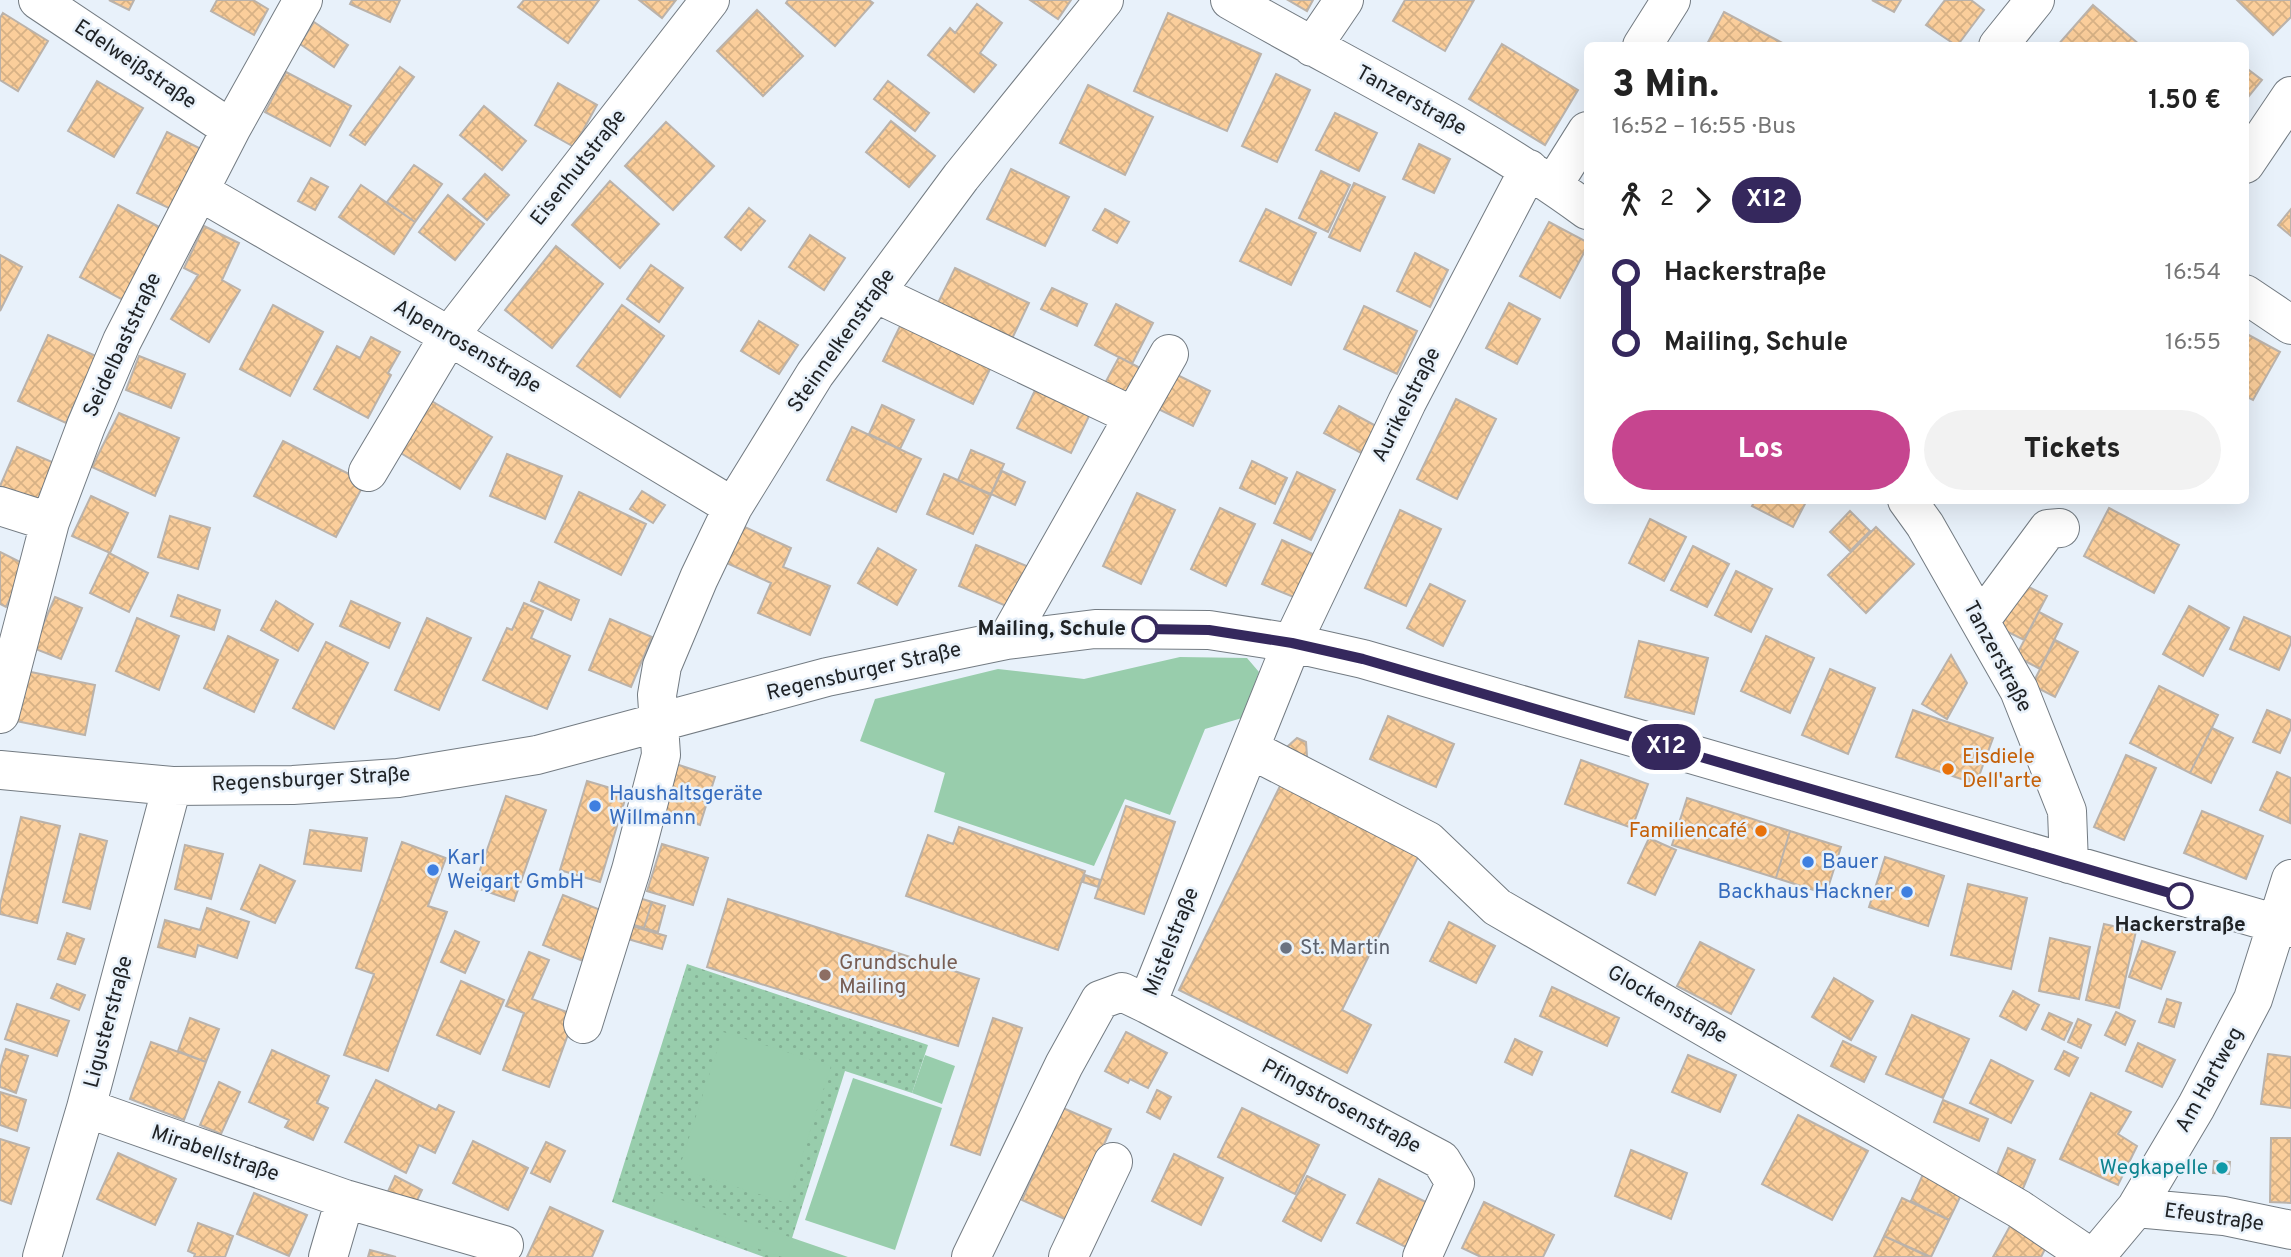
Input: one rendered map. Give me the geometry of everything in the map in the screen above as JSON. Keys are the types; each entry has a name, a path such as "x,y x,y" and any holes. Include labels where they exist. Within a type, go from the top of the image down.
{"street":[{"name":"Edelweißstraße","path":"38,0 231,129"},
{"name":"Seidelbaststraße","path":"0,714 50,522 121,341 231,129 303,0"},
{"name":"Eisenhutstraße","path":"368,472 449,336 710,0"},
{"name":"Steinnelkenstraße","path":"659,723 657,695 662,666 699,578 733,507 814,374 961,177 1104,0"},
{"name":"Tanzerstraße","path":"1230,0 1312,47 1418,102 1541,177 1584,208"},
{"path":"1312,47 1344,0"},
{"path":"1645,42 1671,0"},
{"path":"2001,42 2035,0"},
{"path":"2249,158 2291,96"},
{"name":"Aurikelstraße","path":"1292,643 1407,402 1541,177 1584,134"},
{"name":"Alpenrosenstraße","path":"199,191 449,336 733,507"},
{"path":"875,293 1133,416"},
{"path":"2249,297 2291,325"},
{"path":"1007,640 1169,354"},
{"name":"Tanzerstraße","path":"1910,504 1925,525 2019,690 2067,811 2068,864"},
{"path":"0,506 50,522"},
{"path":"1980,621 2048,529 2060,528"},
{"name":"Regensburger Straße","path":"0,770 172,786 293,785 398,778 537,755 827,677 1007,640 1095,629 1209,630 1292,643 1363,659 2283,926"},
{"name":"Mistelstraße","path":"971,1257 1064,1066 1100,1000 1122,992 1147,1004 1292,643"},
{"path":"583,1024 631,870 661,755 659,723"},
{"name":"Glockenstraße","path":"1250,749 1427,841 1497,907 2019,1209 2092,1257"},
{"name":"Ligusterstraße","path":"42,1257 86,1108 172,786"},
{"name":"Am Hartweg","path":"2092,1257 2136,1208 2196,1107 2253,999 2283,926 2291,879"},
{"name":"Pfingstrosenstraße","path":"1147,1004 1441,1160 1455,1182 1422,1257"},
{"name":"Mirabellstraße","path":"86,1108 345,1199 504,1245"},
{"path":"1068,1257 1112,1162"},
{"path":"328,1257 345,1199"},
{"name":"Efeustraße","path":"2136,1208 2224,1216 2291,1230"}],"green space":[{"path":"1180,657 1247,658 1259,672 1242,718 1205,729 1170,815 1125,799 1094,866 934,812 945,773 860,741 875,699 998,669 1084,679"},
{"path":"687,964 928,1045 912,1093 845,1071 786,1257 764,1257 612,1202"},
{"path":"723,1032 831,1066 787,1203 679,1169"},
{"path":"925,1055 955,1066 942,1104 912,1093"},
{"path":"853,1078 942,1108 895,1250 805,1220"},
{"path":"658,1192 848,1257 782,1257 651,1212"}],"building":[{"path":"109,0 134,0 129,10"},
{"path":"217,0 253,0 268,9 254,35 211,11"},
{"path":"352,0 400,0 390,22 350,4"},
{"path":"524,0 599,0 568,43 518,7"},
{"path":"639,0 676,0 662,18"},
{"path":"788,0 869,0 873,3 835,46 786,3"},
{"path":"1030,0 1071,0 1058,19"},
{"path":"1288,0 1313,0 1307,11"},
{"path":"1405,0 1474,0 1445,51 1393,21"},
{"path":"1872,0 1901,0 1894,12"},
{"path":"1945,0 1971,0 1984,10 1960,42 1951,42 1926,25"},
{"path":"2237,0 2291,0 2291,17 2273,35"},
{"path":"977,4 1002,23 980,53 996,65 974,92 928,55 950,28 955,33"},
{"path":"2093,5 2136,42 2061,42"},
{"path":"757,10 803,56 763,96 717,51"},
{"path":"1724,12 1780,42 1708,42"},
{"path":"3,13 48,41 18,91 0,80 0,18"},
{"path":"1168,13 1261,54 1227,131 1134,91"},
{"path":"314,22 348,45 334,67 300,44"},
{"path":"1502,44 1578,90 1545,145 1469,99"},
{"path":"400,67 414,77 365,145 350,135"},
{"path":"2249,70 2262,80 2249,96"},
{"path":"286,72 351,106 330,146 265,112"},
{"path":"1276,74 1310,90 1277,162 1242,146"},
{"path":"97,81 143,108 114,157 68,131"},
{"path":"888,81 929,113 915,131 874,99"},
{"path":"558,83 597,105 574,147 535,125"},
{"path":"1088,85 1153,117 1125,175 1060,143"},
{"path":"484,106 526,141 502,170 460,135"},
{"path":"1335,113 1377,133 1359,171 1316,150"},
{"path":"891,121 935,156 909,187 866,152"},
{"path":"666,122 714,166 673,210 625,166"},
{"path":"167,132 203,150 173,210 137,193"},
{"path":"1419,144 1450,159 1434,193 1403,179"},
{"path":"414,165 442,184 415,222 387,202"},
{"path":"1011,169 1069,197 1045,246 987,219"},
{"path":"1321,171 1350,185 1328,232 1299,218"},
{"path":"485,174 509,195 487,220 463,199"},
{"path":"311,178 328,187 315,210 298,201"},
{"path":"610,181 659,224 620,268 572,225"},
{"path":"1354,183 1385,197 1360,251 1329,237"},
{"path":"361,185 415,222 394,254 339,217"},
{"path":"448,195 484,224 455,260 419,232"},
{"path":"118,205 161,228 123,300 80,277"},
{"path":"749,208 765,221 741,250 725,237"},
{"path":"1105,209 1129,222 1117,243 1093,230"},
{"path":"1266,209 1316,233 1291,285 1240,261"},
{"path":"2291,209 2291,236 2278,225"},
{"path":"1549,222 1584,240 1584,253 1560,298 1520,276"},
{"path":"204,226 239,243 222,280 240,290 209,342 171,319 198,275 184,268"},
{"path":"810,235 845,258 824,290 789,267"},
{"path":"556,246 603,284 552,348 505,310"},
{"path":"1415,253 1448,270 1430,307 1397,291"},
{"path":"0,255 22,267 0,311"},
{"path":"651,265 683,288 659,322 627,299"},
{"path":"955,268 1029,303 1009,345 935,309"},
{"path":"1052,288 1087,304 1077,326 1041,309"},
{"path":"1509,303 1540,319 1517,364 1486,348"},
{"path":"1116,304 1153,323 1132,364 1095,345"},
{"path":"273,305 323,332 290,396 240,369"},
{"path":"622,305 664,336 620,397 577,366"},
{"path":"1364,306 1417,331 1397,374 1344,349"},
{"path":"903,320 993,363 973,404 883,361"},
{"path":"759,321 798,345 779,374 741,351"},
{"path":"48,335 96,356 66,423 18,401"},
{"path":"2249,335 2280,352 2253,400 2249,398"},
{"path":"371,337 400,352 368,418 314,389 337,346 360,358"},
{"path":"139,356 185,374 171,408 126,390"},
{"path":"1119,357 1142,369 1128,397 1104,385"},
{"path":"1165,369 1210,391 1193,426 1148,404"},
{"path":"1037,386 1091,412 1071,453 1017,428"},
{"path":"1456,399 1496,419 1457,499 1417,479"},
{"path":"430,400 492,437 460,489 399,452"},
{"path":"882,405 914,420 900,449 869,434"},
{"path":"1339,406 1376,426 1361,453 1324,433"},
{"path":"119,413 179,438 155,496 92,467"},
{"path":"852,427 921,459 896,512 827,480"},
{"path":"283,441 365,482 336,537 254,496"},
{"path":"17,447 59,465 42,505 0,486"},
{"path":"971,450 1004,464 991,494 958,480"},
{"path":"507,454 562,476 545,519 490,496"},
{"path":"1252,461 1287,478 1275,504 1240,488"},
{"path":"1002,471 1025,482 1015,505 991,494"},
{"path":"1297,472 1335,490 1311,540 1274,523"},
{"path":"944,474 991,495 973,534 927,514"},
{"path":"642,491 665,505 653,523 630,509"},
{"path":"579,492 646,524 621,575 555,542"},
{"path":"1137,493 1175,510 1141,584 1103,566"},
{"path":"91,496 128,513 110,553 72,536"},
{"path":"1753,504 1805,504 1793,527 1752,506"},
{"path":"1220,508 1255,524 1226,586 1191,569"},
{"path":"2109,508 2179,545 2154,593 2084,556"},
{"path":"1400,510 1441,529 1406,606 1365,588"},
{"path":"1850,511 1870,531 1850,551 1830,532"},
{"path":"170,516 210,528 198,569 158,557"},
{"path":"1650,519 1686,537 1664,581 1629,563"},
{"path":"736,523 791,548 783,567 830,586 810,635 758,613 771,583 720,560"},
{"path":"1876,527 1914,564 1866,613 1828,575"},
{"path":"1282,540 1315,555 1296,598 1262,584"},
{"path":"976,545 1029,567 1011,608 959,586"},
{"path":"1693,546 1729,564 1707,607 1671,590"},
{"path":"878,548 916,570 897,605 858,583"},
{"path":"0,552 26,565 6,607 0,604"},
{"path":"109,553 148,573 129,612 90,593"},
{"path":"1736,571 1772,589 1751,632 1715,615"},
{"path":"539,582 579,600 571,620 531,601"},
{"path":"1430,584 1465,601 1443,646 1407,628"},
{"path":"2023,584 2047,596 2024,640 2000,628"},
{"path":"178,595 220,610 214,630 171,616"},
{"path":"55,597 82,608 61,659 33,648"},
{"path":"276,601 313,624 298,651 261,630"},
{"path":"351,601 400,623 389,648 340,626"},
{"path":"524,603 543,611 531,638 570,656 547,709 483,680 507,628 512,630"},
{"path":"2189,606 2229,628 2203,676 2163,654"},
{"path":"2039,612 2062,624 2040,669 2016,656"},
{"path":"2244,617 2291,637 2279,670 2230,649"},
{"path":"137,618 179,636 159,690 116,671"},
{"path":"427,618 471,638 439,710 395,690"},
{"path":"610,619 652,637 631,687 589,670"},
{"path":"228,636 278,660 254,712 204,688"},
{"path":"1766,636 1814,658 1790,713 1741,691"},
{"path":"2055,640 2078,652 2055,697 2032,685"},
{"path":"1639,641 1708,658 1694,714 1625,697"},
{"path":"326,642 368,663 334,729 293,708"},
{"path":"1951,655 1967,683 1947,719 1922,704"},
{"path":"1830,669 1875,688 1848,754 1802,735"},
{"path":"21,670 95,685 85,735 11,720"},
{"path":"2159,686 2218,715 2190,773 2130,743"},
{"path":"1913,710 1993,738 1976,784 1896,757"},
{"path":"2267,710 2291,720 2291,728 2280,753 2253,742"},
{"path":"1388,716 1454,744 1436,787 1370,759"},
{"path":"2212,728 2233,738 2211,783 2190,773"},
{"path":"1297,738 1306,742 1307,756 1298,762 1287,747"},
{"path":"2126,755 2156,768 2124,840 2094,827"},
{"path":"1581,760 1648,784 1632,828 1565,804"},
{"path":"670,762 715,777 700,825 654,810"},
{"path":"2277,772 2291,778 2290,823 2260,810"},
{"path":"587,781 627,793 600,882 560,870"},
{"name":"St. Martin","path":"1281,784 1420,853 1342,1010 1371,1025 1347,1073 1179,990"},
{"path":"506,796 546,810 514,901 474,887"},
{"path":"1687,798 1790,831 1776,878 1672,845"},
{"path":"1126,806 1175,822 1144,914 1095,898"},
{"path":"2202,811 2263,836 2246,879 2184,853"},
{"path":"21,817 60,826 37,923 0,914"},
{"path":"959,827 1085,871 1058,950 906,896 928,835 953,844"},
{"path":"310,830 367,838 361,871 304,864"},
{"name":"Bauer","path":"1790,831 1841,847 1826,894 1776,878"},
{"path":"80,834 107,841 90,909 63,902"},
{"path":"1649,838 1676,850 1655,895 1628,883"},
{"path":"402,842 446,858 428,906 447,912 388,1071 344,1055 374,974 356,968"},
{"path":"662,844 708,858 693,905 647,891"},
{"path":"185,845 223,854 211,899 175,889"},
{"name":"Backhaus Hackner","path":"1885,857 1944,876 1928,926 1869,907"},
{"path":"260,865 295,881 275,923 241,909"},
{"path":"1085,875 1100,880 1098,887 1083,882"},
{"path":"1968,884 2027,898 2011,969 1951,955"},
{"path":"563,895 603,911 583,961 543,945"},
{"path":"639,898 652,902 644,928 631,924"},
{"path":"728,899 979,979 958,1046 707,967"},
{"path":"652,902 665,906 658,932 644,928"},
{"path":"207,908 249,922 237,958 198,945 195,957 158,947 165,920 200,930"},
{"path":"1449,922 1495,946 1476,983 1430,961"},
{"path":"2104,924 2136,931 2119,1008 2086,1000"},
{"path":"632,926 666,936 662,949 628,939"},
{"path":"455,931 479,942 465,973 441,962"},
{"path":"67,933 84,939 75,964 58,959"},
{"path":"2050,938 2090,947 2079,999 2039,991"},
{"path":"2142,941 2175,952 2161,989 2129,977"},
{"path":"1700,942 1754,970 1731,1014 1677,986"},
{"path":"529,952 549,960 532,999 575,1015 549,1087 503,1070 524,1013 506,1006"},
{"path":"1834,978 1873,1001 1851,1040 1812,1017"},
{"path":"461,981 504,1000 480,1054 437,1035"},
{"path":"57,984 85,995 79,1010 51,998"},
{"path":"1552,987 1619,1018 1607,1046 1540,1016"},
{"path":"2013,991 2039,1005 2026,1030 2000,1016"},
{"path":"2167,999 2181,1003 2174,1027 2159,1022"},
{"path":"17,1004 69,1021 57,1056 5,1039"},
{"path":"2116,1012 2135,1021 2125,1045 2105,1035"},
{"path":"2049,1013 2072,1023 2064,1040 2042,1029"},
{"path":"1912,1015 1969,1039 1943,1098 1886,1074"},
{"path":"190,1018 219,1029 206,1062 178,1051"},
{"path":"993,1018 1022,1028 980,1155 951,1145"},
{"path":"2078,1019 2091,1025 2081,1048 2068,1042"},
{"path":"1126,1032 1167,1053 1148,1088 1130,1079 1128,1083 1105,1071"},
{"path":"1515,1039 1542,1052 1532,1075 1505,1062"},
{"path":"1843,1041 1876,1057 1864,1082 1831,1066"},
{"path":"151,1042 206,1062 184,1120 130,1099"},
{"path":"2138,1043 2175,1060 2162,1087 2126,1071"},
{"path":"6,1049 28,1056 16,1093 0,1087 0,1069"},
{"path":"272,1050 329,1076 317,1103 328,1108 313,1140 285,1127 289,1120 249,1102"},
{"path":"2064,1051 2078,1058 2069,1076 2055,1069"},
{"path":"2268,1054 2291,1057 2291,1108 2261,1104"},
{"path":"1688,1055 1736,1075 1720,1112 1672,1092"},
{"path":"1991,1060 2033,1081 2011,1123 1970,1103"},
{"path":"376,1080 436,1110 439,1105 454,1112 435,1153 419,1145 406,1173 345,1142"},
{"path":"219,1082 240,1092 221,1134 200,1125"},
{"path":"1157,1090 1171,1097 1160,1119 1147,1112"},
{"path":"0,1092 26,1100 17,1131 0,1125"},
{"path":"2091,1093 2131,1112 2118,1134 2137,1146 2118,1185 2060,1159"},
{"path":"1943,1100 1988,1119 1979,1141 1934,1122"},
{"path":"1063,1108 1111,1129 1069,1221 1022,1200"},
{"path":"1242,1108 1319,1145 1295,1194 1218,1157"},
{"path":"1798,1115 1868,1151 1832,1220 1762,1184"},
{"path":"2271,1138 2291,1138 2291,1203 2270,1202"},
{"path":"0,1139 29,1148 11,1204 0,1200"},
{"path":"473,1141 528,1168 508,1210 453,1183"},
{"path":"546,1142 565,1151 550,1182 531,1173"},
{"path":"2008,1148 2035,1160 2022,1191 1995,1179"},
{"path":"1631,1150 1687,1173 1671,1219 1615,1196"},
{"path":"118,1153 176,1179 155,1225 97,1199"},
{"path":"1174,1154 1223,1178 1201,1225 1152,1201"},
{"name":"Wegkapelle","path":"2214,1161 2230,1162 2229,1174 2213,1173"},
{"path":"1924,1172 1963,1191 1949,1220 1911,1201"},
{"path":"395,1176 422,1190 411,1213 384,1200"},
{"path":"1307,1176 1345,1195 1321,1241 1283,1221"},
{"path":"1379,1179 1440,1209 1418,1253 1357,1223"},
{"path":"254,1193 307,1215 289,1256 237,1234"},
{"path":"1902,1198 1949,1220 1931,1257 1884,1236"},
{"path":"1484,1202 1554,1235 1543,1257 1481,1257 1462,1248"},
{"path":"550,1207 603,1231 592,1257 527,1257"},
{"path":"198,1223 233,1236 225,1257 194,1257 195,1254 188,1251"},
{"path":"2010,1226 2047,1245 2041,1257 1993,1257"},
{"path":"1884,1236 1929,1257 1874,1257"},
{"path":"370,1250 396,1257 368,1257"}],"bus line":[{"name":"X12","path":"1145,629 1209,630 1292,643 1363,659 2180,896"}],"place":[{"name":"Mailing, Schule","path":"1145,629"},
{"name":"Eisdiele Dell'arte","path":"1948,769"},
{"name":"Haushaltsgeräte Willmann","path":"595,806"},
{"name":"Familiencafé","path":"1761,831"},
{"name":"Bauer","path":"1808,862"},
{"name":"Karl Weigart GmbH","path":"433,870"},
{"name":"Backhaus Hackner","path":"1907,892"},
{"name":"Hackerstraße","path":"2180,896"},
{"name":"St. Martin","path":"1286,948"},
{"name":"Grundschule Mailing","path":"825,975"},
{"name":"Wegkapelle","path":"2222,1168"}]}
